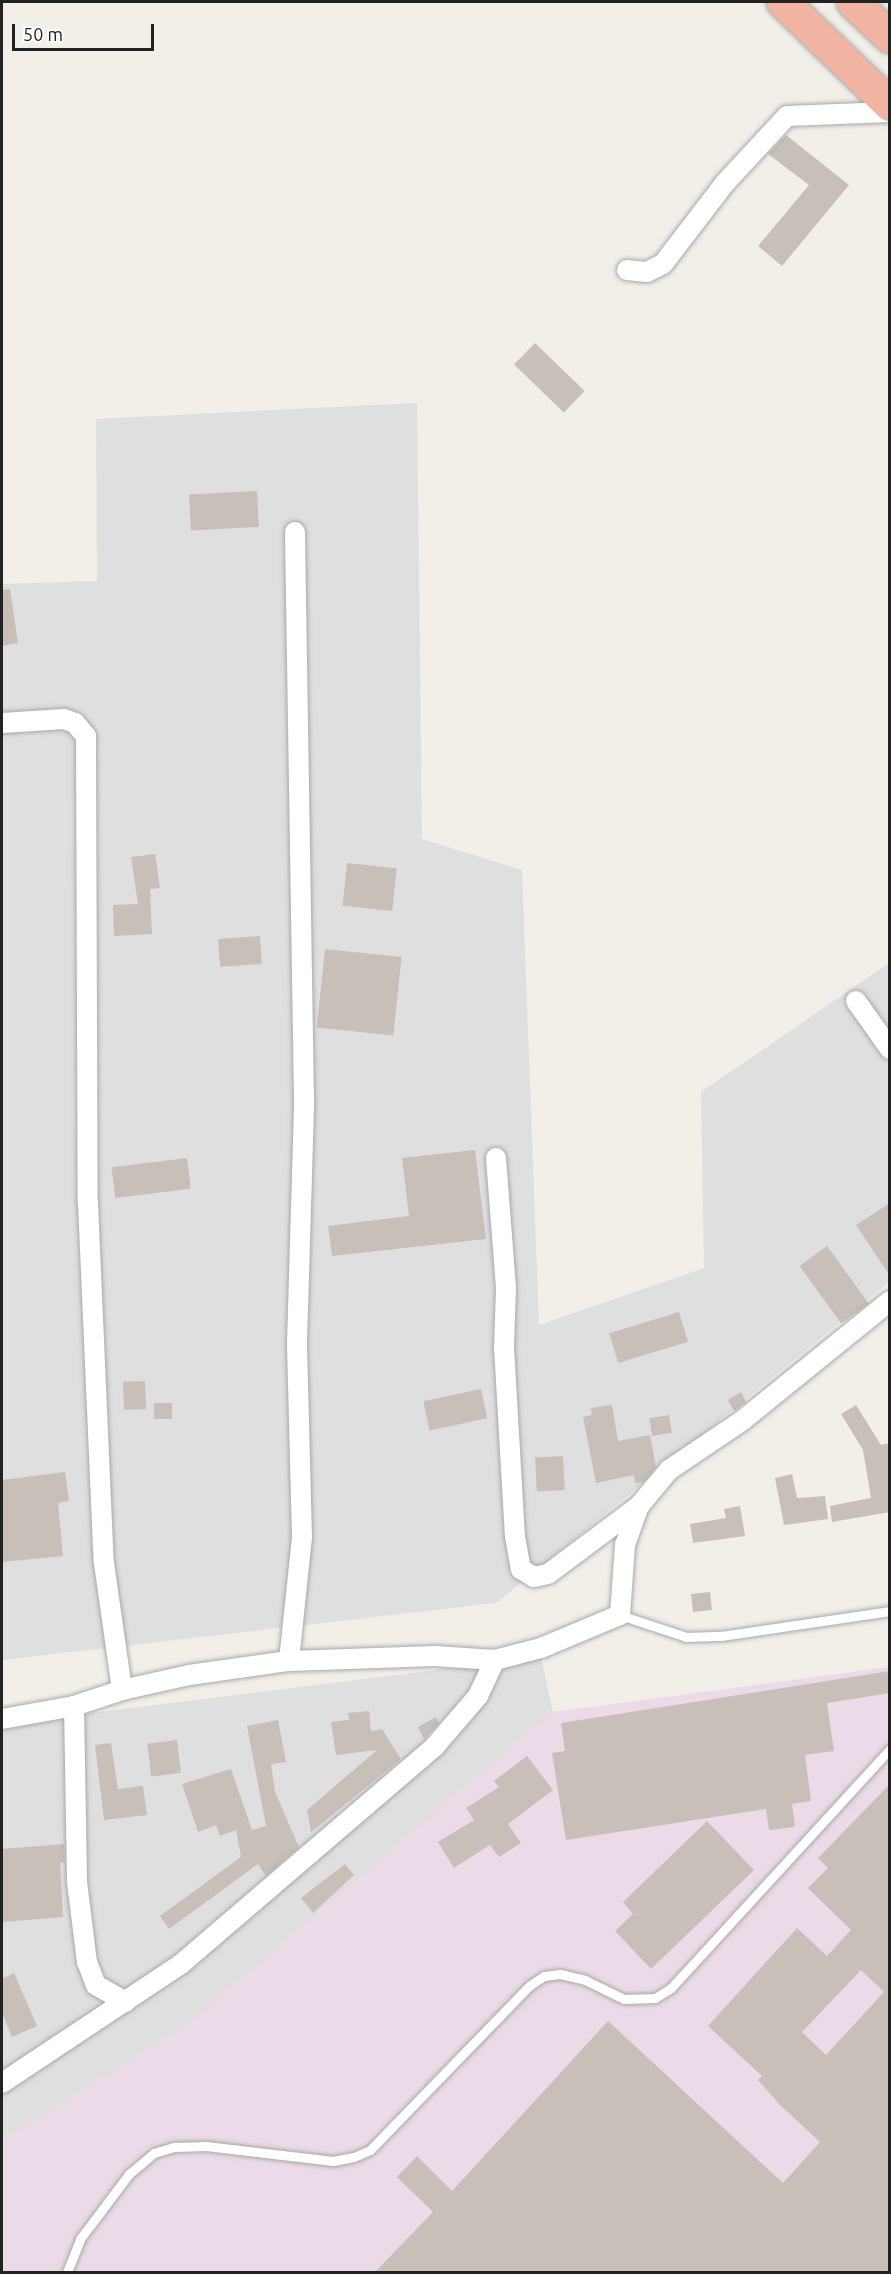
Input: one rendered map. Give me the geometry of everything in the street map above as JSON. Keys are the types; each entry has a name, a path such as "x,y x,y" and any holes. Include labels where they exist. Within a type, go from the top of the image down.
{"highway":[{"path":"783,2 890,105"},
{"path":"853,2 890,37"}],"street":[{"path":"627,270 647,272 663,264 725,183 787,116 890,112"},
{"path":"289,1661 302,1537 297,1343 304,1101 295,532"},
{"path":"2,723 64,719 81,728 87,743 88,1203 104,1563 122,1690"},
{"path":"856,1001 890,1049"},
{"path":"496,1158 507,1288 504,1347 515,1536 521,1569 534,1577 549,1574 639,1506 669,1470 743,1420 890,1301"},
{"path":"2,1719 74,1706 122,1690 289,1661 424,1656 495,1660 541,1648 620,1615 625,1545 639,1506"},
{"path":"2,2083 181,1964 435,1746 478,1696 495,1660"},
{"path":"74,1706 77,1882 87,1962 96,1985 125,2002"}],"lane":[{"path":"620,1615 686,1636 721,1636 890,1611"},
{"path":"67,2272 80,2239 129,2174 154,2153 174,2147 206,2146 333,2161 354,2157 370,2150 529,1986 544,1976 560,1974 585,1980 624,1999 655,1998 671,1988 890,1749"}],"shaded area":[{"path":"417,403 422,839 522,870 539,1325 704,1268 701,1092 889,963 889,1282 496,1603 2,1660 2,584 97,581 96,419"},
{"path":"541,1657 553,1712 192,2022 2,2142 2,1724"},
{"path":"889,1667 889,2272 2,2272 2,2142 192,2022 553,1712"}],"building":[{"path":"786,135 849,185 782,266 758,246 809,185 768,154"},
{"path":"535,343 585,391 564,413 514,365"},
{"path":"257,491 259,527 191,531 189,495"},
{"path":"10,589 18,643 2,646 2,590"},
{"path":"155,854 160,888 150,889 152,934 114,936 113,905 138,904 131,857"},
{"path":"347,863 397,868 392,911 343,906"},
{"path":"260,936 262,964 220,967 218,939"},
{"path":"325,949 402,957 393,1036 317,1028"},
{"path":"475,1150 486,1239 332,1256 328,1226 409,1216 402,1158"},
{"path":"187,1158 191,1189 115,1198 112,1167"},
{"path":"890,1203 890,1276 856,1225"},
{"path":"827,1246 869,1303 841,1323 799,1266"},
{"path":"679,1312 688,1342 618,1363 609,1333"},
{"path":"145,1381 146,1409 124,1410 123,1382"},
{"path":"481,1389 487,1418 430,1431 423,1401"},
{"path":"741,1392 746,1402 734,1411 728,1400"},
{"path":"154,1403 172,1403 172,1419 154,1419"},
{"path":"612,1405 618,1441 650,1435 656,1467 644,1482 635,1483 634,1475 596,1483 583,1417 592,1415 591,1408"},
{"path":"856,1405 881,1445 890,1443 890,1512 832,1522 830,1506 871,1498 863,1450 841,1414"},
{"path":"669,1415 672,1433 652,1436 649,1418"},
{"path":"563,1456 565,1490 537,1491 535,1457"},
{"path":"65,1472 69,1501 58,1503 63,1556 2,1562 2,1480"},
{"path":"792,1474 797,1498 825,1496 828,1519 784,1525 775,1478"},
{"path":"740,1506 745,1536 693,1543 690,1524 726,1518 724,1509"},
{"path":"710,1592 712,1610 693,1612 691,1594"},
{"path":"890,1671 890,1693 827,1703 834,1751 805,1755 811,1801 792,1804 795,1827 769,1830 766,1809 566,1840 552,1753 565,1751 561,1723"},
{"path":"369,1711 371,1731 382,1729 401,1759 311,1832 307,1810 377,1750 336,1755 331,1722 349,1720 348,1713"},
{"path":"436,1717 439,1723 424,1739 418,1727"},
{"path":"278,1720 286,1762 271,1764 275,1792 299,1847 266,1876 258,1864 169,1929 160,1916 241,1857 236,1830 220,1836 216,1825 198,1832 182,1784 231,1769 252,1830 266,1826 247,1726"},
{"path":"177,1740 181,1773 151,1776 147,1744"},
{"path":"111,1743 118,1789 143,1786 147,1815 104,1820 95,1745"},
{"path":"527,1756 553,1790 508,1824 521,1843 499,1857 490,1845 454,1868 438,1842 474,1820 466,1808 499,1787 494,1781"},
{"path":"890,1784 890,2272 375,2272 433,2212 397,2177 417,2156 452,2191 608,2021 783,2183 820,2142 780,2105 758,2080 762,2076 708,2026 797,1928 827,1956 851,1930 808,1888 828,1868 818,1858","holes":["861,1970 884,1992 826,2055 802,2032"]},
{"path":"707,1821 754,1870 651,1969 615,1931 633,1914 623,1902"},
{"path":"64,1844 65,1862 60,1863 63,1917 2,1922 2,1849"},
{"path":"345,1864 354,1875 313,1913 301,1898"},
{"path":"14,1973 37,2026 12,2037 2,2013 2,1979"}]}
